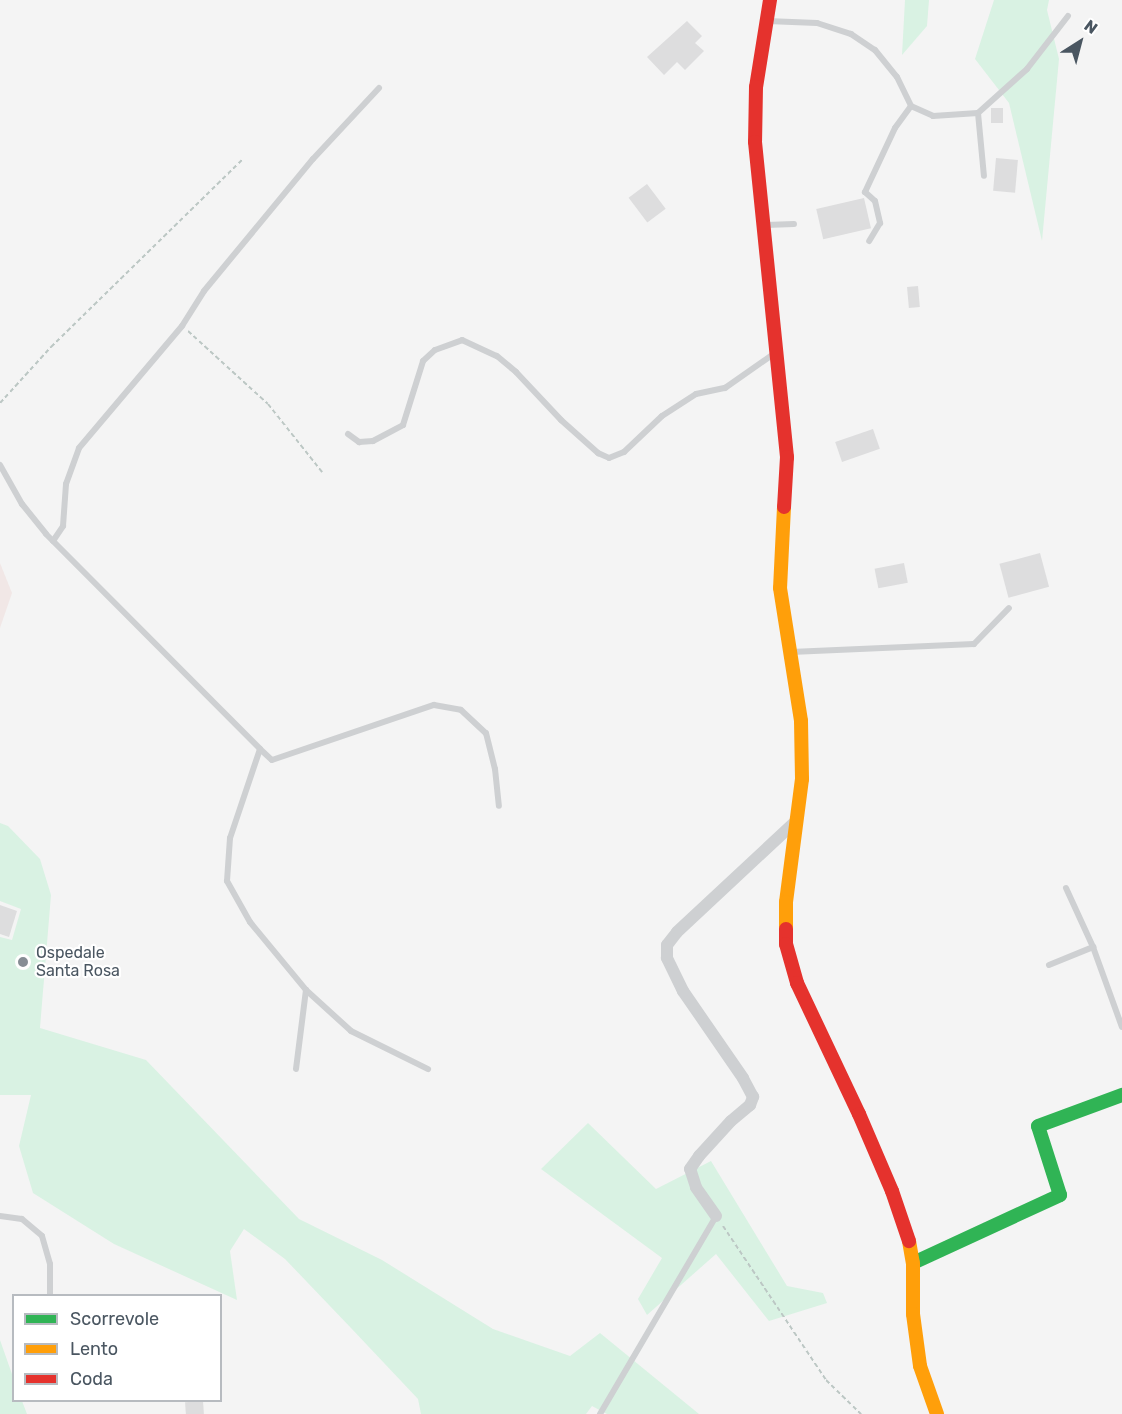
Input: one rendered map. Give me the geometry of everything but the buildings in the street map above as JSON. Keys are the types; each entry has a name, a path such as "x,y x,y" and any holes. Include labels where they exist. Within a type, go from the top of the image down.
{"street":[{"path":"770,0 756,87 755,142 787,457 780,588 801,720 802,779 786,902 786,944 796,983 892,1191 908,1238 913,1263 914,1314 920,1366 937,1414"},
{"path":"716,1216 696,1187 690,1169 699,1155 731,1121 750,1105 753,1097 743,1078 683,991 667,958 667,945 677,932 796,821"},
{"path":"913,1263 1060,1195 1038,1126 1122,1095"}],"lane":[{"path":"767,21 817,22 851,34 875,50 897,77 910,106 933,116 978,113 1027,69 1068,16"},
{"path":"53,541 63,526 66,484 79,448 182,326 204,291 305,168 379,88"},
{"path":"869,241 880,223 875,201 865,192 895,128 910,106"},
{"path":"978,113 984,176"},
{"path":"765,225 794,224"},
{"path":"348,434 359,442 373,441 404,425 423,361 435,350 462,340 497,356 516,372 561,420 598,453 609,458 624,452 662,416 696,394 725,388 778,351"},
{"path":"0,465 22,504 53,541 272,760 434,705 461,710 486,733 495,770 499,806"},
{"path":"790,652 974,644 1009,608"},
{"path":"260,749 230,838 227,881 250,922 306,990 351,1031 428,1069"},
{"path":"1066,888 1093,947 1122,1027"},
{"path":"1049,965 1093,947"},
{"path":"296,1069 306,990"},
{"path":"0,1216 22,1219 42,1236 48,1256 50,1294"},
{"path":"600,1414 716,1216"}],"path":[{"path":"0,404 51,347 243,159"},
{"path":"182,326 268,405 322,472"},
{"path":"716,1216 826,1380 861,1414"}],"shaded area":[{"path":"0,563 12,593 0,628"}],"green space":[{"path":"905,0 929,0 927,26 902,55"},
{"path":"994,0 1049,0 1047,10 1059,59 1042,241 1009,103 975,59"},
{"path":"0,823 8,826 40,859 51,895 40,1028 146,1060 299,1219 382,1260 493,1329 570,1356 600,1333 699,1414 607,1414 592,1406 586,1414 421,1414 418,1399 285,1259 244,1229 230,1251 237,1300 114,1244 33,1193 19,1146 31,1095 0,1095 0,937 12,940 21,909 0,901"},
{"path":"588,1123 656,1189 711,1161 787,1286 823,1293 827,1303 769,1321 716,1254 647,1315 638,1299 662,1258 541,1169"},
{"path":"0,1340 12,1374 12,1402 22,1402 27,1414 0,1414"}],"traffic: fast":[{"path":"913,1263 1060,1195 1038,1126 1122,1095"}],"traffic: slow":[{"path":"784,507 780,588 801,721 802,779 786,902 786,929"},
{"path":"909,1241 913,1263 913,1314 920,1366 937,1414"}],"traffic: jam":[{"path":"770,0 756,87 755,142 787,457 784,507"},
{"path":"786,929 786,944 797,983 859,1114 892,1191 909,1241"}],"place":[{"name":"Ospedale Santa Rosa","path":"23,962"}]}
